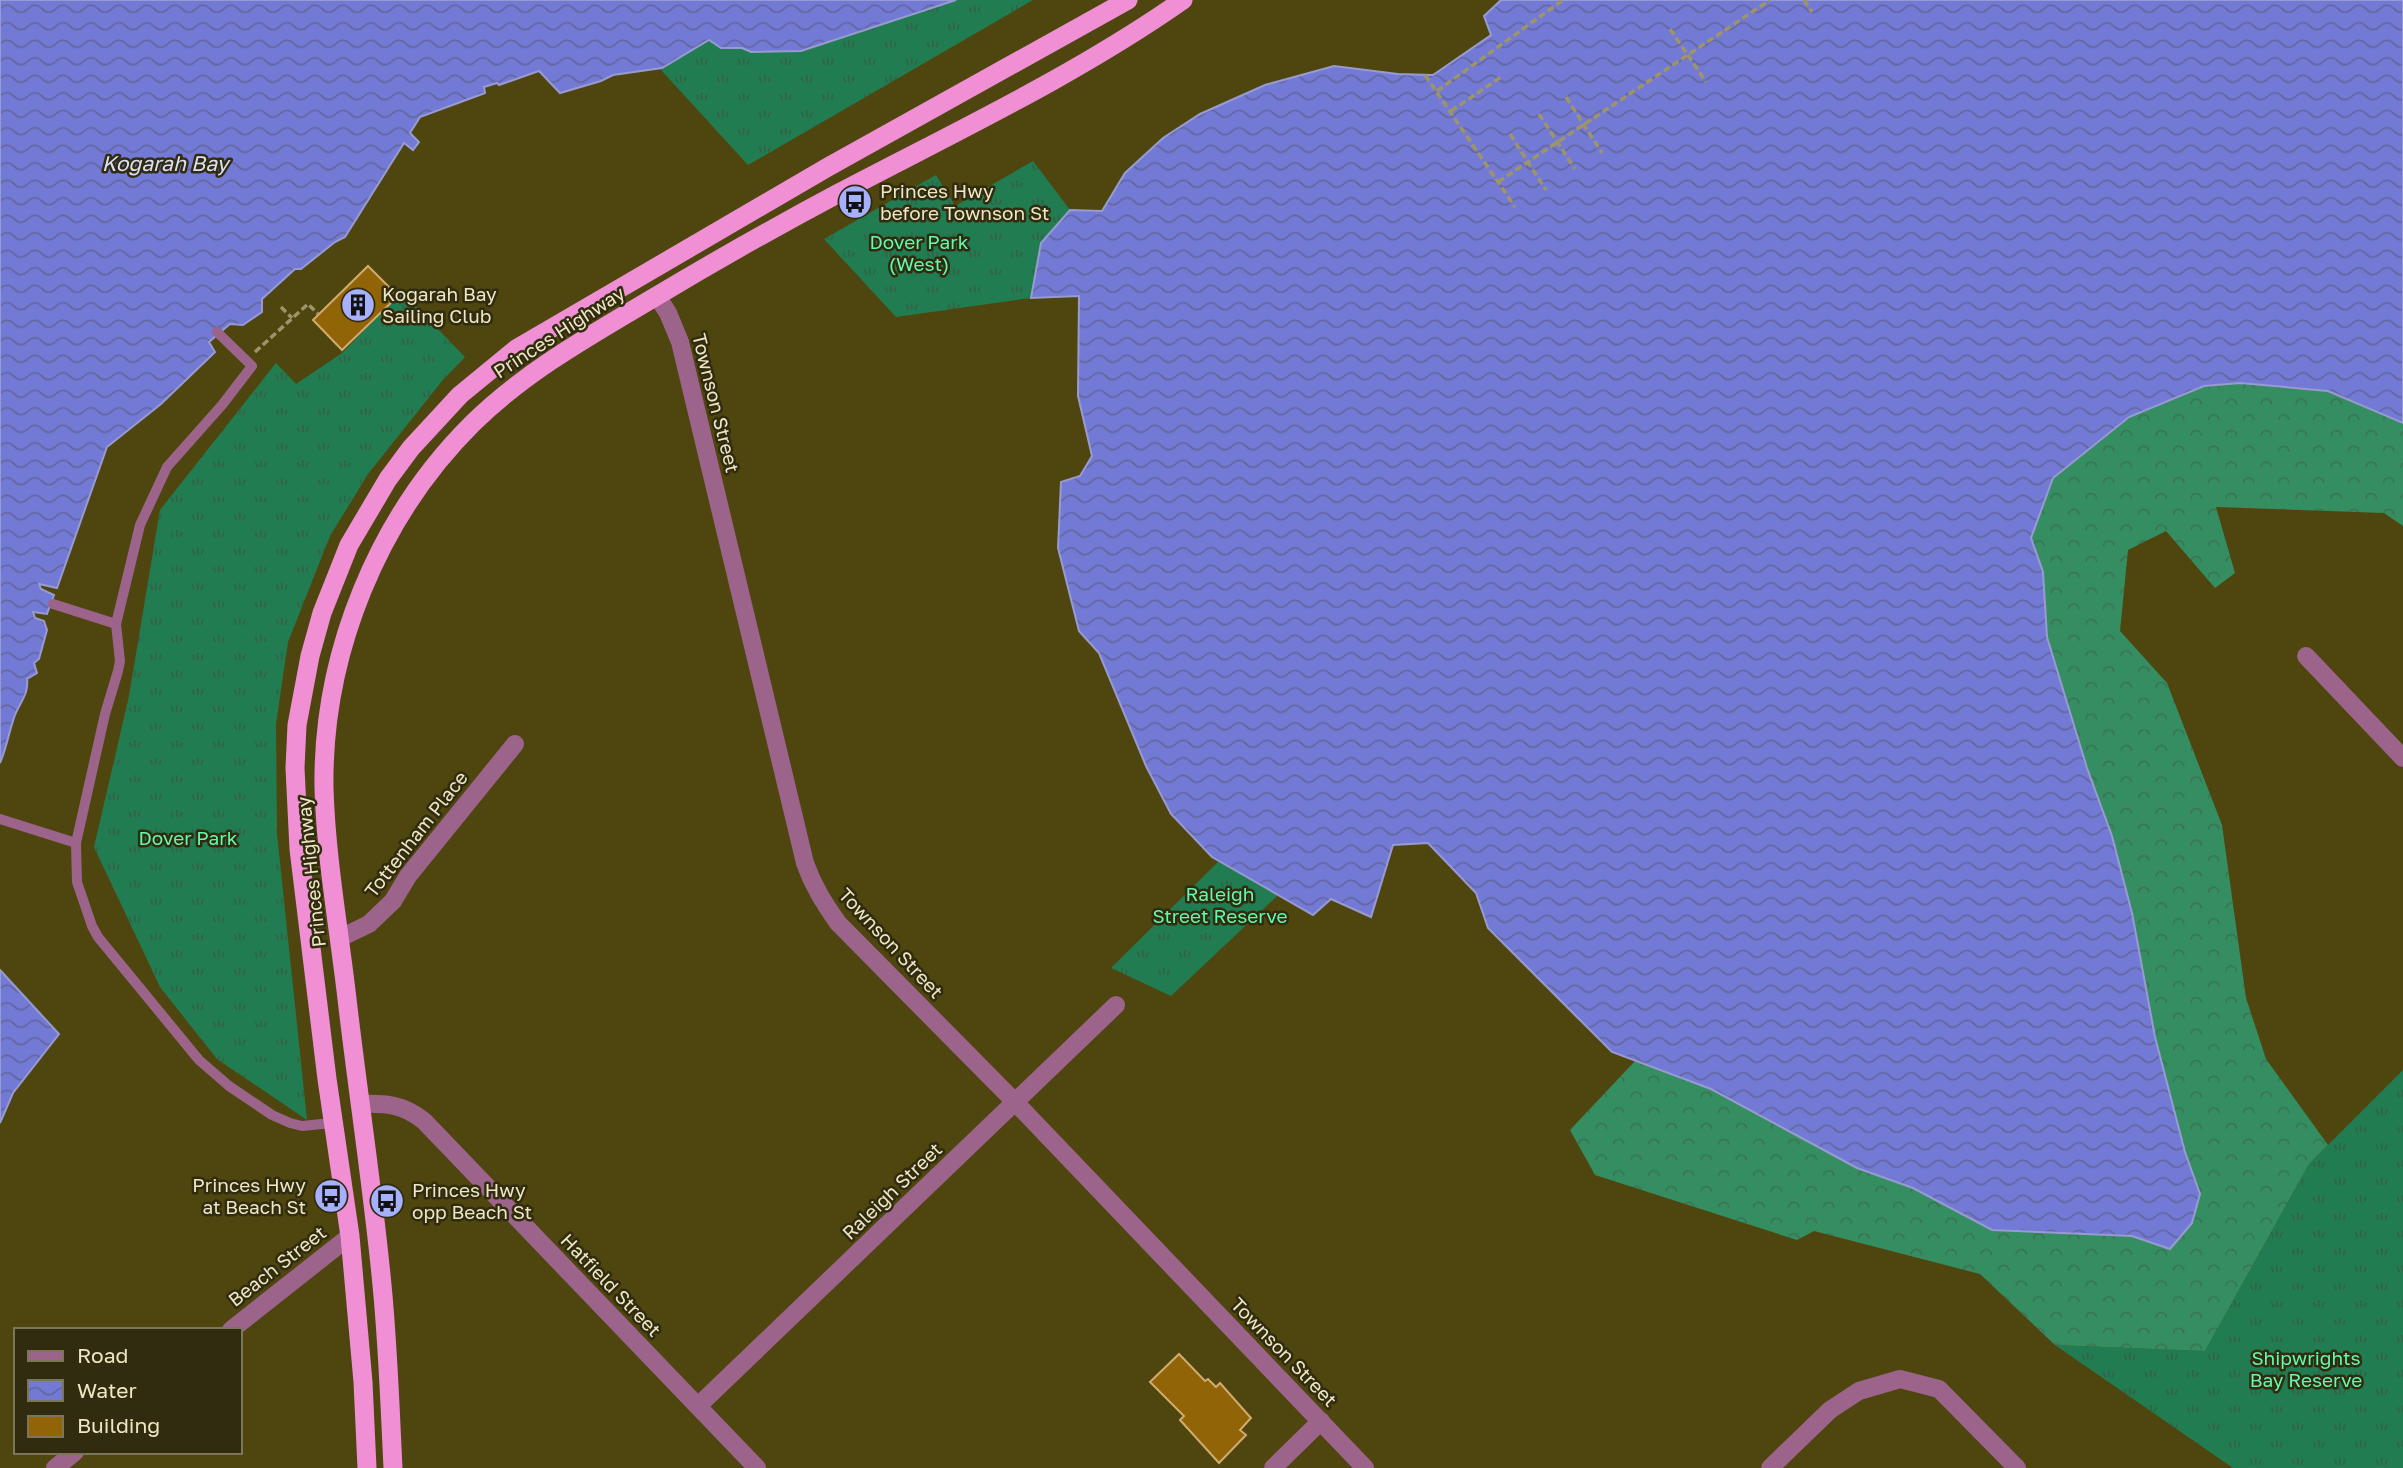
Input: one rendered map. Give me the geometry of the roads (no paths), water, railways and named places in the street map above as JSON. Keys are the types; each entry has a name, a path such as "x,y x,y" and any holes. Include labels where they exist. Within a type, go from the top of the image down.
{"highway":[{"name":"Princes Highway","path":"367,1468 363,1382 349,1236 332,1123 299,849 295,780 297,725 310,656 335,577 349,545 388,479 435,420 486,372 516,349 837,162 1128,0"},
{"name":"Princes Highway","path":"393,1468 382,1284 324,789 336,672 351,619 367,581 409,500 452,445 531,373 657,296 835,195 1070,70 1183,0"}],"street":[{"name":"Townson Street","path":"657,296 668,313 680,342 805,863 812,882 838,923 1015,1102 1366,1468"},
{"path":"2306,656 2403,758"},
{"name":"Tottenham Place","path":"340,938 359,931 393,901 408,876 515,744"},
{"name":"Raleigh Street","path":"698,1406 1116,1005"},
{"name":"Hatfield Street","path":"359,1104 394,1104 424,1121 757,1468"},
{"name":"Beach Street","path":"233,1328 349,1236"},
{"path":"1770,1468 1830,1410 1858,1391 1900,1379 1939,1389 2017,1468"},
{"path":"1273,1468 1321,1421"},
{"path":"55,1468 72,1454"}],"lane":[{"path":"217,331 252,366 222,405 167,467 140,526 116,624 120,661 118,671 105,714 76,844 77,882 92,926 107,950 199,1059 229,1086 272,1115 302,1126 332,1123"},
{"path":"53,604 116,624"},
{"path":"0,819 76,844"}],"water":[{"name":"Kogarah Bay","path":"0,0 956,0 801,51 751,52 742,48 721,48 709,40 662,68 613,75 560,93 539,71 499,85 497,83 484,87 485,93 420,117 410,133 419,142 413,150 404,143 345,237 301,269 295,269 262,299 262,312 243,325 230,324 209,342 215,352 161,404 107,447 57,588 39,584 41,589 54,595 47,614 33,612 35,618 44,621 47,630 39,659 34,663 37,673 27,679 25,694 15,715 0,763"},
{"path":"1501,0 2403,0 2403,423 2328,391 2240,383 2204,386 2129,417 2053,478 2031,538 2043,572 2047,637 2087,768 2112,836 2132,913 2155,1037 2185,1152 2200,1194 2192,1223 2170,1249 2132,1236 1992,1230 1913,1188 1857,1168 1711,1089 1612,1052 1488,928 1476,893 1428,843 1393,845 1371,917 1331,899 1313,915 1212,857 1171,814 1146,766 1099,653 1079,631 1058,548 1061,482 1080,476 1092,456 1078,396 1079,296 1031,298 1041,243 1070,210 1102,211 1125,173 1163,138 1200,114 1265,85 1334,66 1398,74 1433,75 1491,35 1484,16"},
{"path":"0,970 59,1034 13,1093 0,1123"}],"place":[{"name":"Princes Hwy before Townson St","path":"855,202"},
{"name":"Kogarah Bay Sailing Club","path":"358,305"},
{"name":"Princes Hwy at Beach St","path":"331,1196"},
{"name":"Princes Hwy opp Beach St","path":"387,1201"}],"park label":[{"name":"Dover Park (West)","path":"919,253"},
{"name":"Dover Park","path":"188,838"},
{"name":"Raleigh Street Reserve","path":"1220,905"},
{"name":"Shipwrights Bay Reserve","path":"2306,1369"}]}
